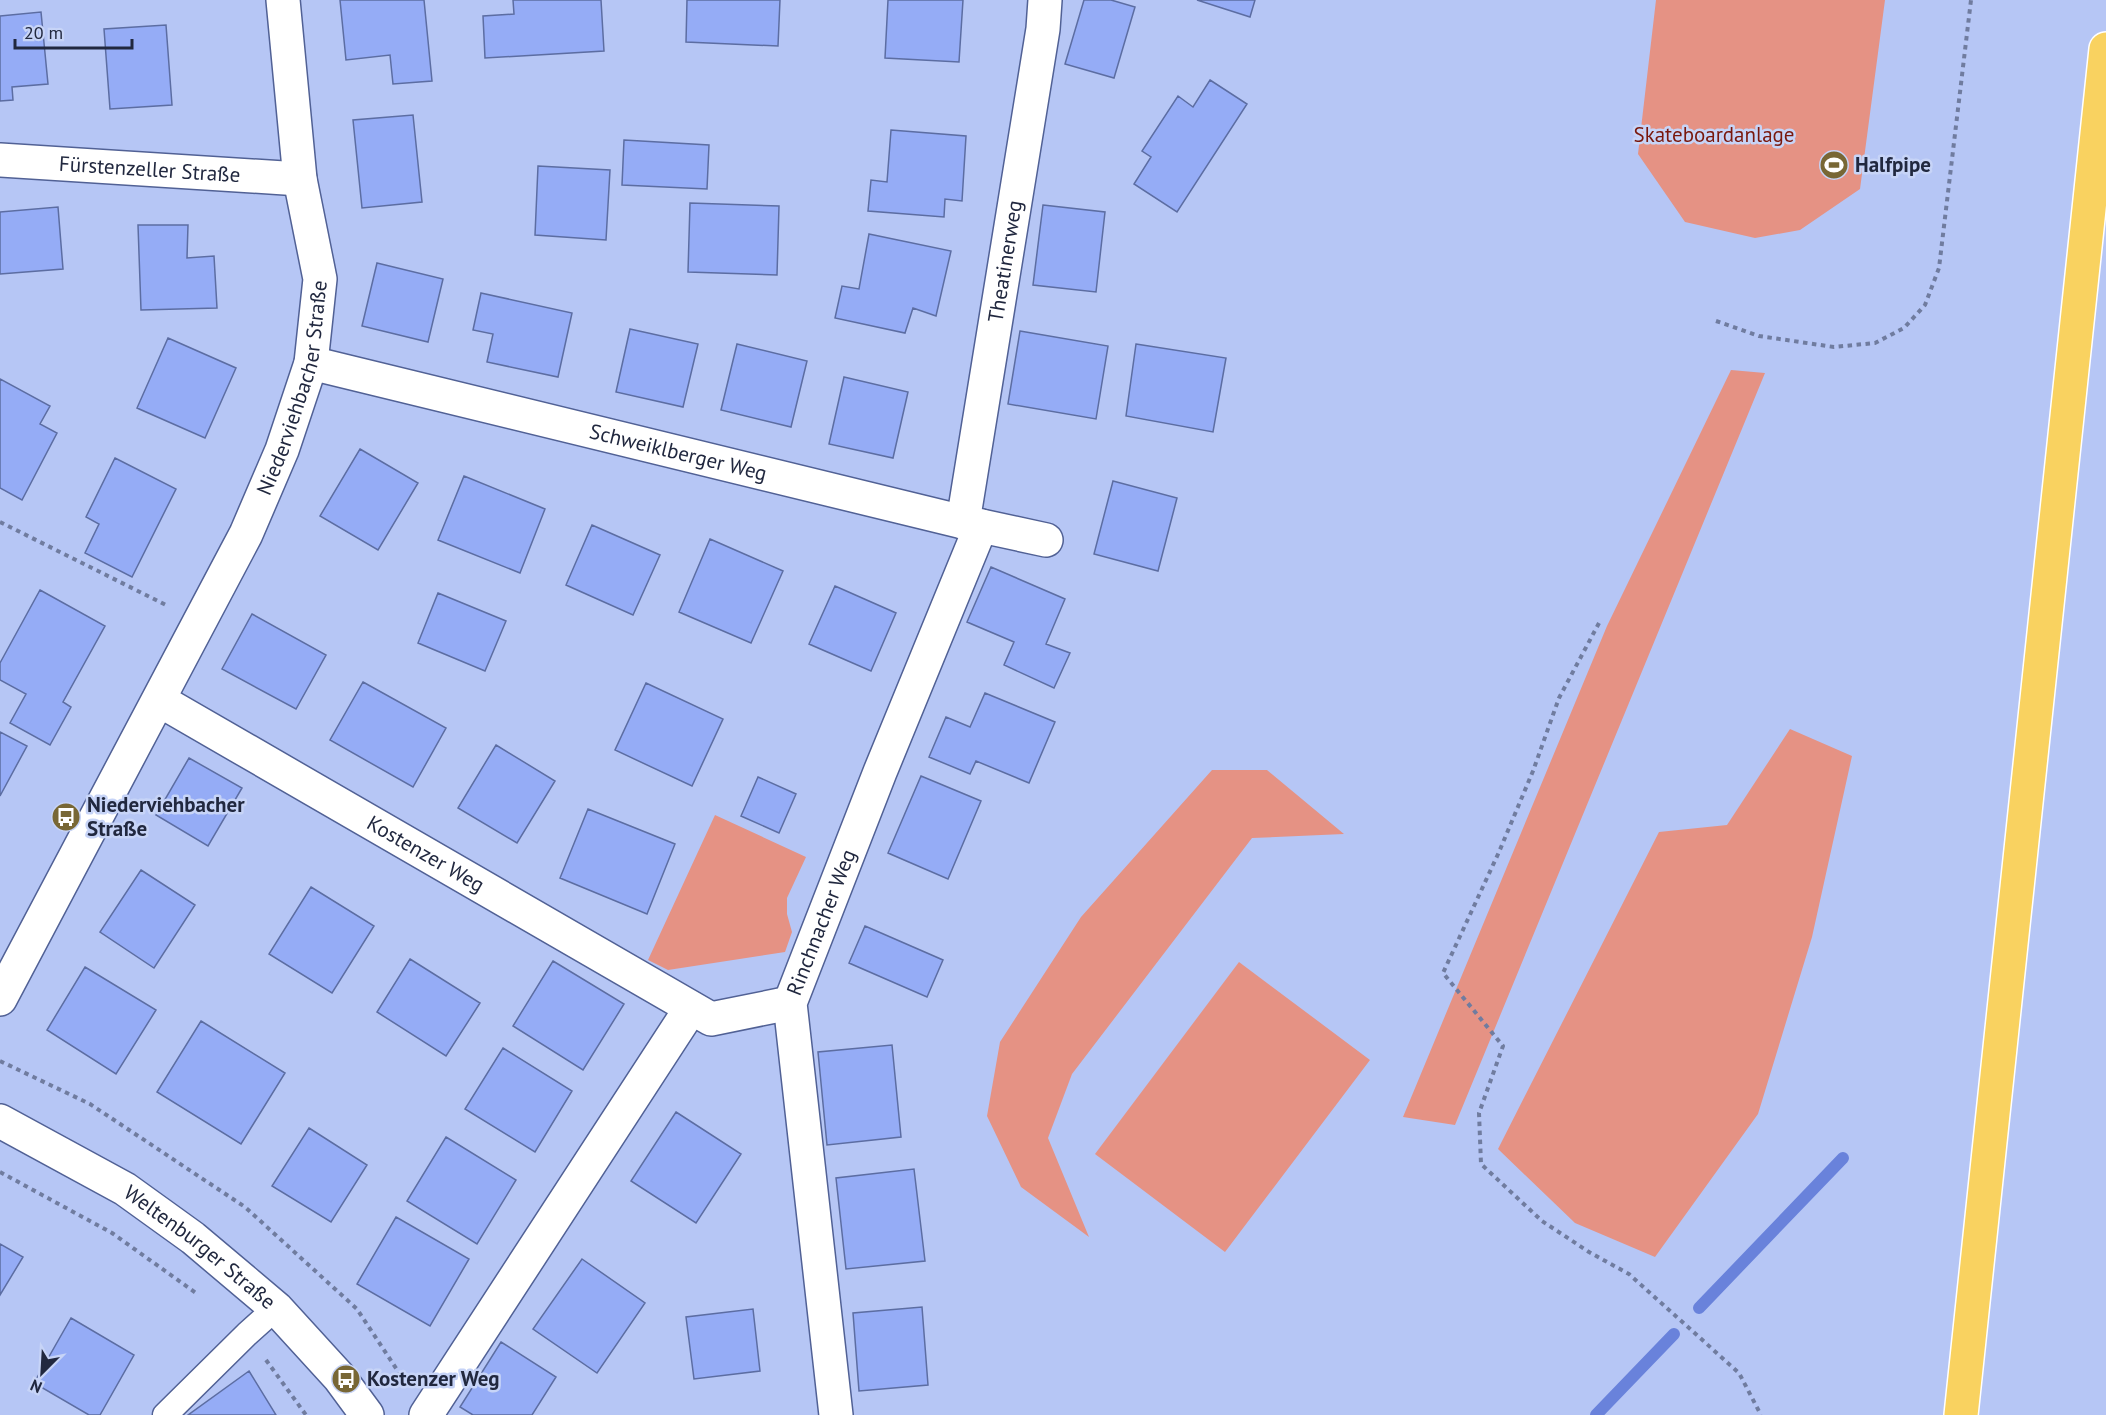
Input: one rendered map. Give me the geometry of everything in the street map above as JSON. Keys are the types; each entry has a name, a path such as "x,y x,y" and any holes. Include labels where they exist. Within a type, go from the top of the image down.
{"highway":[{"path":"1961,1415 2106,49"}],"street":[{"name":"Niederviehbacher Straße","path":"0,999 246,534 282,450 311,363 320,279 300,179 283,0"},
{"name":"Theatinerweg","path":"972,524 1043,29 1045,0"},
{"name":"Fürstenzeller Straße","path":"0,160 300,179"},
{"name":"Schweiklberger Weg","path":"311,363 1046,540"},
{"name":"Rinchnacher Weg","path":"837,1415 790,1003 880,772 972,524"},
{"name":"Kostenzer Weg","path":"159,700 711,1019 790,1003"},
{"path":"426,1415 691,1008"},
{"name":"Weltenburger Straße","path":"0,1121 125,1189 193,1238 276,1308 339,1377 367,1415"}],"lane":[{"path":"165,1415 276,1308"}],"path":[{"path":"1716,321 1759,336 1834,347 1875,343 1904,328 1925,305 1939,268 1971,0"},
{"path":"0,522 198,621"},
{"path":"1599,623 1559,698 1533,771 1499,852 1443,973 1503,1046 1479,1113 1481,1164 1542,1221 1589,1252 1629,1274 1739,1373 1761,1415"},
{"path":"0,1061 90,1104 245,1208 357,1309 426,1415"},
{"path":"0,1172 112,1233 202,1298"},
{"path":"247,1334 306,1415"}],"green space":[{"name":"Skateboardanlage","path":"1656,0 1885,0 1860,189 1800,230 1755,238 1685,222 1638,154"},
{"path":"1731,370 1765,373 1455,1125 1403,1117 1607,626"},
{"path":"1790,729 1852,756 1812,937 1758,1114 1655,1257 1575,1223 1498,1149 1659,832 1727,825"},
{"path":"1212,770 1267,770 1344,834 1252,838 1072,1074 1048,1138 1089,1237 1021,1187 987,1116 1000,1042 1081,917"},
{"path":"715,815 806,857 787,898 787,914 792,932 785,952 668,970 648,960"},
{"path":"1239,962 1370,1060 1225,1252 1095,1154"}],"building":[{"path":"340,0 424,0 432,81 393,84 390,55 346,60"},
{"path":"513,0 601,0 604,51 485,58 483,16 514,14"},
{"path":"687,0 780,0 778,46 686,42"},
{"path":"888,0 963,0 959,62 885,58"},
{"path":"1084,0 1111,0 1135,7 1114,78 1065,64"},
{"path":"1197,0 1255,0 1250,17"},
{"path":"41,12 48,84 12,87 13,100 0,101 0,16"},
{"path":"166,25 172,105 110,109 104,29"},
{"path":"1210,80 1247,104 1177,212 1134,184 1151,157 1142,151 1178,96 1193,107"},
{"path":"413,115 422,202 362,208 353,120"},
{"path":"891,130 966,136 962,201 945,199 944,217 868,211 871,180 887,182"},
{"path":"624,140 709,145 707,189 622,185"},
{"path":"538,166 610,170 606,240 535,235"},
{"path":"690,203 779,206 777,275 688,272"},
{"path":"1043,205 1105,212 1096,292 1033,285"},
{"path":"58,207 63,269 0,274 0,212"},
{"path":"138,225 188,225 187,258 214,256 217,308 141,310"},
{"path":"869,234 951,251 936,316 913,308 905,333 835,318 842,286 859,289"},
{"path":"377,263 443,279 428,342 362,326"},
{"path":"481,293 572,313 558,377 487,362 493,334 473,330"},
{"path":"630,329 698,344 683,407 616,392"},
{"path":"1020,331 1108,346 1096,419 1008,404"},
{"path":"168,338 236,368 205,438 137,408"},
{"path":"737,344 807,361 791,427 721,410"},
{"path":"1136,344 1226,358 1213,432 1126,416"},
{"path":"844,377 908,392 893,458 829,444"},
{"path":"0,379 50,406 40,424 57,433 22,500 0,488"},
{"path":"360,449 418,483 378,550 320,516"},
{"path":"115,458 176,489 132,577 85,553 99,524 86,517"},
{"path":"464,476 545,509 520,573 438,540"},
{"path":"1113,481 1177,498 1158,571 1094,554"},
{"path":"592,525 660,555 633,615 566,585"},
{"path":"710,539 783,571 751,643 679,612"},
{"path":"991,567 1065,599 1046,644 1070,653 1054,688 1004,665 1014,642 967,622"},
{"path":"835,586 896,613 871,671 809,644"},
{"path":"40,590 105,626 63,702 71,707 50,745 10,723 26,694 0,680 0,663"},
{"path":"438,593 506,621 485,671 418,643"},
{"path":"252,614 326,655 296,709 222,669"},
{"path":"363,682 446,728 413,787 330,740"},
{"path":"646,683 723,719 692,786 615,750"},
{"path":"985,693 1055,722 1029,783 976,761 970,774 929,757 946,717 970,727"},
{"path":"0,732 27,746 0,796"},
{"path":"496,745 555,781 517,843 458,808"},
{"path":"189,758 242,788 208,846 156,815"},
{"path":"921,776 981,801 948,879 888,853"},
{"path":"758,777 796,794 779,833 741,816"},
{"path":"588,809 675,844 647,914 560,878"},
{"path":"141,870 195,905 154,968 100,932"},
{"path":"311,887 374,926 332,993 269,954"},
{"path":"865,926 943,960 927,997 849,963"},
{"path":"410,959 480,1003 446,1056 377,1012"},
{"path":"553,961 624,1004 583,1070 513,1026"},
{"path":"85,967 156,1010 116,1074 47,1030"},
{"path":"201,1021 285,1073 241,1144 157,1092"},
{"path":"892,1045 901,1137 827,1145 818,1052"},
{"path":"503,1048 572,1091 535,1152 465,1109"},
{"path":"676,1112 741,1154 696,1223 631,1181"},
{"path":"309,1128 367,1165 331,1222 272,1186"},
{"path":"446,1137 516,1180 477,1244 407,1201"},
{"path":"914,1169 925,1261 846,1269 836,1178"},
{"path":"396,1217 469,1259 430,1326 357,1284"},
{"path":"0,1244 23,1257 0,1295"},
{"path":"582,1259 645,1303 597,1373 533,1329"},
{"path":"922,1307 928,1385 859,1391 853,1313"},
{"path":"753,1309 760,1371 694,1379 686,1317"},
{"path":"71,1318 134,1355 100,1415 89,1415 34,1383"},
{"path":"501,1342 556,1377 532,1415 473,1415 460,1407"},
{"path":"249,1371 276,1415 188,1415"}],"waterway":[{"path":"1699,1308 1843,1158"},
{"path":"1596,1415 1674,1334"}],"place":[{"name":"Halfpipe","path":"1834,165"},
{"name":"Niederviehbacher Straße","path":"66,817"},
{"name":"Kostenzer Weg","path":"346,1379"}]}
